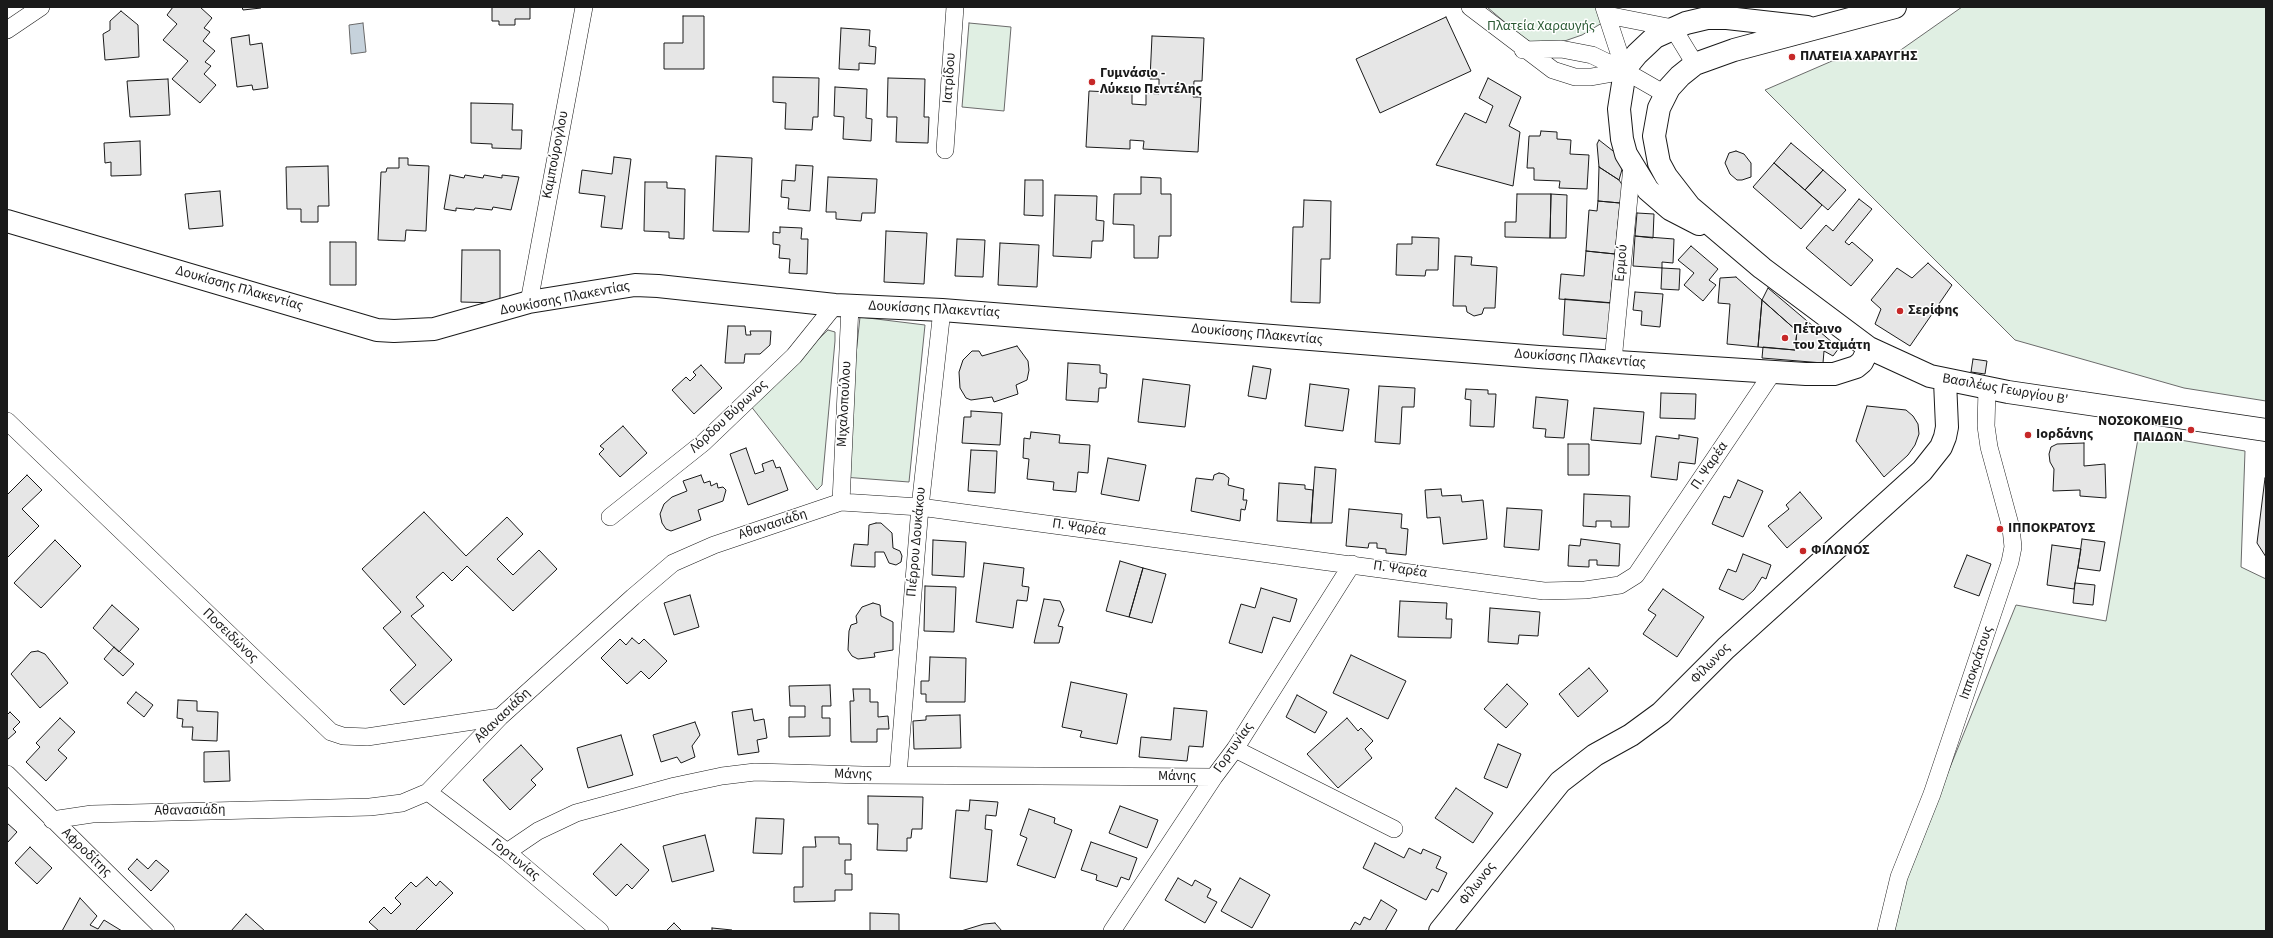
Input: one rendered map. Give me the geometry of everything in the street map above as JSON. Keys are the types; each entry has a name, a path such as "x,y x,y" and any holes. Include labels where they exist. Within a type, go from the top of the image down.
{"main road":[{"path":"1716,232 1690,208 1666,176 1659,163 1655,150 1655,122 1665,94 1680,76 1695,64 1734,50 1895,7"},
{"path":"1716,232 1670,209 1648,190 1632,166 1622,139 1620,125 1619,109 1625,71 1646,44 1673,28 1707,18 1727,18 1815,28"},
{"name":"Δουκίσσης Πλακεντίας","path":"7,220 378,330 412,331 434,329 529,302 635,285 658,286 842,305 942,310 1539,357 1773,372 1827,374 1849,370 1862,362 1868,348"},
{"name":"Βασιλέως Γεωργίου Β'","path":"1716,232 1868,348 1930,376 1987,389 2266,430"},
{"name":"Φίλωνος","path":"1440,931 1560,782 1595,755 1631,735 1661,713 1726,648 1922,471 1941,447 1945,437 1947,426 1945,380"}],"street":[{"path":"7,30 41,7"},
{"name":"Καμπούρογλου","path":"529,302 584,7"},
{"name":"Ιατρίδου","path":"945,150 955,7"},
{"path":"1470,7 1523,50 1553,70 1575,77 1591,77 1625,71"},
{"path":"1606,11 1625,71"},
{"path":"1606,11 1673,28 1695,64"},
{"path":"1523,50 1561,48 1578,51 1625,71 1665,94"},
{"name":"Ερμού","path":"1613,361 1632,166"},
{"name":"Μιχαλοπούλου","path":"841,502 842,305"},
{"name":"Λόρδου Βύρωνος","path":"610,517 703,443 794,356 842,305"},
{"name":"Πιέρρου Δουκάκου","path":"898,775 920,507 942,310"},
{"name":"Π. Ψαρέα","path":"920,507 1544,590 1586,590 1620,585 1636,575 1773,372"},
{"name":"Ιπποκράτους","path":"1886,931 1893,896 1905,859 1932,794 2010,562 2013,547 2011,528 1988,440 1987,389"},
{"name":"Ποσειδώνος","path":"7,421 331,732 342,736 367,737 500,717"},
{"name":"Αθανασιάδη","path":"52,820 92,814 370,807 402,803 428,792 500,717 633,597 673,563 714,544 841,502 920,507"},
{"name":"Γορτυνίας","path":"1112,931 1214,777 1235,750 1352,564"},
{"path":"1235,750 1394,829"},
{"name":"Μάνης","path":"507,852 538,831 576,813 722,776 755,772 898,775 1214,777"},
{"name":"Αφροδίτης","path":"7,774 166,931"},
{"name":"Γορτυνίας","path":"428,792 507,852 600,931"}],"green space":[{"name":"Πλατεία Χαραυγής","path":"1487,7 1596,7 1602,23 1582,35 1550,46 1535,48"},
{"path":"1962,7 2266,7 2266,401 2184,388 2015,340 1765,90 1832,61 1895,54"},
{"path":"969,23 1011,27 1004,111 962,107"},
{"path":"860,317 925,325 909,482 843,477"},
{"path":"828,330 835,332 835,341 822,485 817,490 750,405"},
{"path":"2139,433 2245,451 2241,567 2266,579 2266,931 1894,931 1907,873 2016,605 2106,621"}],"shaded area":[{"path":"363,23 366,52 351,54 349,25"}],"building":[{"path":"173,7 200,7 212,18 204,28 210,32 203,41 215,51 205,62 211,66 204,74 216,85 200,103 172,79 188,61 163,40 177,24 167,15"},
{"path":"242,7 261,7 261,8 243,10"},
{"path":"492,7 530,7 530,19 515,19 515,25 499,25 499,21 492,21"},
{"path":"121,11 138,25 139,57 105,60 103,34 110,30 110,21"},
{"path":"683,16 704,16 704,69 664,69 664,43 683,43"},
{"path":"1446,17 1471,71 1380,113 1356,59"},
{"path":"841,28 870,30 869,46 876,47 875,64 859,63 859,70 839,69"},
{"path":"249,35 250,45 262,43 268,88 253,90 252,85 237,87 231,38"},
{"path":"1152,36 1204,38 1202,81 1194,81 1193,97 1201,97 1198,152 1143,149 1144,141 1130,140 1130,149 1086,147 1089,91 1132,93 1132,104 1146,105 1146,93 1159,94 1159,79 1150,79"},
{"path":"773,77 819,78 818,117 813,117 812,130 785,129 786,103 773,102"},
{"path":"888,78 925,79 924,117 929,117 928,143 896,142 897,117 887,117"},
{"path":"1488,78 1521,97 1509,126 1520,132 1513,186 1436,165 1465,113 1486,123 1493,106 1479,98"},
{"path":"168,79 170,115 130,117 127,81"},
{"path":"835,87 867,89 866,118 872,119 871,141 843,139 844,117 834,116"},
{"path":"471,103 513,104 512,130 522,130 521,149 492,148 492,144 471,143"},
{"path":"1541,131 1557,132 1557,139 1571,140 1570,154 1589,155 1587,189 1559,188 1560,181 1534,180 1534,168 1527,168 1529,136 1540,136"},
{"path":"1599,140 1622,158 1623,166 1619,180 1599,167 1597,144"},
{"path":"140,141 141,175 111,176 111,162 105,163 104,143"},
{"path":"1791,143 1823,170 1805,190 1774,163"},
{"path":"1736,151 1744,154 1751,163 1751,177 1737,180 1730,174 1725,163 1729,153"},
{"path":"716,156 752,158 749,232 713,231"},
{"path":"614,157 631,159 622,229 601,227 605,196 579,193 582,170 612,174"},
{"path":"399,158 408,158 408,165 429,166 426,231 406,230 405,241 378,240 381,172 386,172 387,168 399,168"},
{"path":"1774,163 1822,205 1801,229 1753,187"},
{"path":"796,165 813,166 810,211 788,209 789,198 781,197 782,180 795,181"},
{"path":"328,166 329,206 318,206 318,222 301,222 301,209 287,209 286,167"},
{"path":"1599,167 1619,180 1623,186 1620,203 1598,201"},
{"path":"1823,170 1846,190 1828,210 1805,190"},
{"path":"450,175 464,178 465,175 483,178 484,175 502,178 502,175 519,177 511,210 493,207 492,210 456,208 456,211 444,209"},
{"path":"828,177 877,179 875,213 862,213 861,221 836,219 836,212 826,212"},
{"path":"1141,177 1161,178 1161,194 1171,194 1171,236 1159,236 1158,258 1134,258 1134,225 1113,224 1114,194 1141,194"},
{"path":"1025,180 1043,180 1043,216 1024,215"},
{"path":"645,182 667,182 667,188 685,189 684,239 669,238 669,232 644,231"},
{"path":"220,191 223,226 189,229 185,194"},
{"path":"1517,194 1551,194 1550,238 1505,237 1505,222 1516,222"},
{"path":"1551,194 1567,195 1566,238 1550,238"},
{"path":"1055,195 1097,196 1096,220 1104,221 1103,241 1092,241 1091,258 1053,256"},
{"path":"1859,199 1872,209 1845,242 1849,245 1852,242 1873,260 1851,286 1806,248 1826,225 1833,231"},
{"path":"1304,200 1331,201 1330,259 1321,259 1320,303 1291,302 1293,227 1303,227"},
{"path":"1598,201 1620,203 1615,254 1586,251 1589,210 1597,211"},
{"path":"1637,213 1654,214 1653,238 1635,236"},
{"path":"780,227 802,228 801,239 808,239 807,274 789,273 790,259 779,258 780,245 773,244 773,232 780,233"},
{"path":"886,231 927,233 924,284 884,282"},
{"path":"1635,236 1674,239 1673,263 1662,262 1662,268 1633,266"},
{"path":"1412,237 1439,238 1438,270 1426,270 1425,276 1396,275 1397,244 1412,244"},
{"path":"957,239 985,240 983,277 955,276"},
{"path":"330,242 356,242 356,285 330,285"},
{"path":"1000,243 1039,245 1037,287 998,285"},
{"path":"1691,246 1718,269 1709,280 1716,285 1703,301 1684,285 1694,273 1678,260"},
{"path":"462,250 500,250 500,303 461,302"},
{"path":"1586,251 1615,254 1610,303 1559,299 1561,274 1584,276"},
{"path":"1455,256 1472,257 1471,265 1497,267 1495,308 1484,308 1482,314 1474,316 1467,312 1466,306 1453,306"},
{"path":"1928,263 1952,285 1910,346 1875,324 1881,309 1871,300 1897,268 1912,278"},
{"path":"1662,268 1680,269 1679,290 1661,289"},
{"path":"1736,277 1762,300 1758,347 1727,344 1730,304 1718,303 1720,278"},
{"path":"1768,288 1839,348 1833,356 1824,351 1823,363 1762,358 1763,347 1795,350 1797,331 1762,300"},
{"path":"1635,292 1663,294 1660,327 1641,325 1642,311 1633,310"},
{"path":"1565,299 1614,303 1611,339 1563,335"},
{"path":"1762,300 1797,331 1795,350 1758,347"},
{"path":"728,326 745,326 746,335 751,335 750,331 771,331 770,345 760,354 745,354 744,363 725,363"},
{"path":"1017,346 1028,361 1029,370 1027,380 1016,385 1018,394 994,402 992,397 971,400 966,398 960,388 959,372 963,360 972,351 979,351 982,356"},
{"path":"1973,359 1987,361 1985,374 1971,372"},
{"path":"1068,363 1100,365 1100,373 1107,374 1106,388 1099,388 1098,402 1066,400"},
{"path":"701,365 722,388 694,414 672,390 686,377 690,381 696,375 693,372"},
{"path":"1253,366 1271,369 1266,399 1248,396"},
{"path":"1143,379 1190,385 1185,427 1138,422"},
{"path":"1310,384 1349,389 1343,431 1305,426"},
{"path":"1379,386 1415,388 1414,407 1402,407 1400,444 1375,442"},
{"path":"1466,389 1488,390 1488,394 1496,394 1494,427 1470,426 1471,400 1465,399"},
{"path":"1661,393 1696,394 1695,419 1660,418"},
{"path":"1536,397 1568,400 1564,438 1545,437 1546,429 1533,428"},
{"path":"1867,406 1906,410 1913,416 1918,424 1919,434 1915,445 1908,455 1884,477 1856,441"},
{"path":"1594,408 1644,412 1641,444 1591,440"},
{"path":"971,411 1002,413 1000,445 962,443 964,417 971,417"},
{"path":"623,426 647,453 620,477 599,454 604,449 600,446"},
{"path":"1031,432 1060,435 1059,443 1090,445 1088,473 1078,472 1076,492 1053,490 1054,482 1027,479 1029,459 1023,458 1024,438 1030,439"},
{"path":"1679,435 1698,438 1695,464 1679,462 1677,480 1651,477 1656,436 1679,439"},
{"path":"2084,443 2084,466 2105,464 2106,498 2080,496 2080,490 2053,491 2054,469 2050,462 2049,454 2051,447 2057,444"},
{"path":"1568,444 1589,444 1589,475 1568,475"},
{"path":"746,448 755,474 764,471 762,464 773,460 776,468 780,467 788,490 748,505 730,454"},
{"path":"971,450 997,451 995,493 968,491"},
{"path":"1108,458 1146,465 1139,501 1101,494"},
{"path":"1315,467 1336,469 1332,523 1311,523"},
{"path":"1219,473 1224,474 1229,478 1228,485 1244,489 1243,500 1247,500 1245,510 1241,509 1240,521 1191,511 1196,478 1213,480 1214,475"},
{"path":"27,475 42,490 22,509 39,526 7,558 7,495"},
{"path":"701,475 704,483 710,481 711,486 717,483 718,488 723,487 726,490 723,501 698,510 701,520 671,531 666,529 662,523 660,514 664,504 672,497 687,491 683,481"},
{"path":"2266,478 2266,557 2257,543"},
{"path":"1738,480 1763,491 1743,537 1712,524 1724,496 1730,498"},
{"path":"1279,483 1305,485 1305,489 1313,490 1311,523 1277,521"},
{"path":"1441,489 1442,496 1461,495 1462,502 1483,500 1487,539 1443,544 1440,517 1427,518 1425,490"},
{"path":"1800,492 1822,518 1787,548 1768,526 1789,509 1786,505"},
{"path":"1584,494 1630,496 1629,527 1611,527 1611,521 1596,521 1596,527 1583,526"},
{"path":"1507,508 1542,510 1539,550 1504,547"},
{"path":"1349,509 1402,514 1401,528 1408,529 1406,555 1386,553 1386,549 1377,548 1377,543 1369,543 1368,548 1346,546"},
{"path":"424,512 466,556 507,517 523,534 497,559 513,575 539,550 557,569 513,611 467,566 452,581 443,572 416,597 424,606 411,616 452,660 404,705 390,690 416,665 383,628 401,612 362,569"},
{"path":"881,523 892,533 893,548 900,551 902,556 901,562 896,565 889,563 884,552 875,552 875,567 851,566 854,544 868,545 869,525"},
{"path":"1581,539 1620,544 1619,566 1597,565 1597,560 1589,560 1589,567 1568,566 1569,545 1580,546"},
{"path":"2082,539 2105,542 2100,571 2078,568"},
{"path":"55,540 81,566 41,608 14,583"},
{"path":"933,540 966,542 964,577 932,575"},
{"path":"2052,545 2081,549 2074,589 2047,585"},
{"path":"1743,554 1771,565 1766,579 1762,577 1754,590 1743,600 1719,589 1728,569 1736,572"},
{"path":"1967,555 1991,564 1979,596 1954,587"},
{"path":"1120,561 1143,568 1129,617 1106,611"},
{"path":"984,563 1024,568 1022,586 1029,587 1027,601 1017,600 1013,628 976,622"},
{"path":"1143,568 1166,574 1152,623 1129,617"},
{"path":"2075,583 2095,585 2093,605 2073,603"},
{"path":"925,586 956,587 954,632 924,631"},
{"path":"1261,588 1297,599 1290,622 1273,617 1262,653 1229,643 1241,604 1255,608"},
{"path":"1663,589 1704,617 1677,657 1643,634 1656,615 1648,610"},
{"path":"690,595 699,627 674,635 664,603"},
{"path":"1044,599 1060,601 1064,610 1058,626 1063,627 1059,643 1034,643"},
{"path":"1400,601 1447,603 1446,619 1452,619 1451,638 1398,637"},
{"path":"873,603 880,605 881,616 893,622 893,650 874,653 875,657 858,659 852,656 848,650 849,631 851,625 857,623 856,616 862,607"},
{"path":"112,605 139,629 119,652 93,628"},
{"path":"1490,608 1540,612 1538,636 1519,635 1518,644 1488,642"},
{"path":"632,638 639,644 644,639 667,661 649,679 641,671 627,684 601,658 620,639 626,645"},
{"path":"114,647 134,664 123,676 104,659"},
{"path":"38,651 45,654 68,683 40,708 11,674 31,652"},
{"path":"1351,655 1406,681 1388,719 1333,693"},
{"path":"930,657 966,658 965,702 926,702 926,694 921,694 921,681 929,681"},
{"path":"1589,668 1608,691 1578,717 1559,694"},
{"path":"1071,682 1127,694 1117,744 1080,737 1082,731 1062,727"},
{"path":"1507,684 1528,704 1506,728 1484,709"},
{"path":"830,685 831,706 822,706 822,718 830,718 830,736 789,737 789,717 805,717 805,706 790,706 789,686"},
{"path":"853,689 870,689 870,702 878,702 878,717 888,716 889,729 877,729 877,742 851,742 850,701 854,701"},
{"path":"136,692 153,705 144,717 127,703"},
{"path":"1297,695 1327,712 1315,733 1286,717"},
{"path":"178,700 197,701 197,711 218,712 217,741 192,740 193,727 182,727 183,719 177,718"},
{"path":"1174,708 1207,711 1203,747 1189,746 1187,761 1139,757 1141,737 1171,740"},
{"path":"752,709 754,721 764,719 767,738 757,740 759,752 738,755 732,712"},
{"path":"10,712 20,722 13,729 16,732 7,740 7,715"},
{"path":"960,715 961,748 914,749 913,721 926,720 926,716"},
{"path":"60,718 75,732 58,750 67,758 46,781 26,762 40,747 36,743"},
{"path":"1347,718 1358,731 1361,728 1373,741 1365,749 1372,758 1338,788 1307,754"},
{"path":"695,722 700,735 692,746 695,757 681,763 677,757 661,762 653,735"},
{"path":"621,735 633,775 588,788 577,748"},
{"path":"1498,744 1521,754 1507,788 1484,778"},
{"path":"521,745 543,769 531,780 536,785 510,810 483,780"},
{"path":"229,751 230,781 204,782 204,752"},
{"path":"1456,788 1493,813 1473,843 1435,818"},
{"path":"868,796 923,797 922,829 912,829 911,838 907,838 907,851 877,850 878,824 868,824"},
{"path":"970,800 998,802 996,816 986,815 985,829 992,830 987,882 950,878 956,810 969,811"},
{"path":"1120,806 1158,820 1147,848 1109,833"},
{"path":"1029,809 1055,818 1054,823 1072,830 1055,878 1017,865 1027,838 1020,835"},
{"path":"756,818 784,819 782,854 753,853"},
{"path":"7,823 17,832 7,843"},
{"path":"705,835 714,871 672,882 663,846"},
{"path":"815,837 839,837 839,844 851,844 851,860 845,860 845,874 852,874 852,890 835,890 835,901 794,902 794,887 803,887 803,847 816,847"},
{"path":"1091,842 1137,858 1129,880 1121,877 1117,887 1096,880 1097,875 1081,870"},
{"path":"1375,843 1404,858 1409,848 1421,854 1423,849 1441,857 1436,868 1447,873 1438,892 1432,889 1426,900 1363,868"},
{"path":"621,844 649,870 632,889 627,884 616,896 593,874"},
{"path":"30,847 52,868 37,884 15,863"},
{"path":"137,859 148,869 156,860 169,871 151,891 128,869"},
{"path":"427,877 436,886 440,881 453,893 415,931 379,931 369,922 384,907 391,914 401,904 395,898 411,882 416,887"},
{"path":"1178,878 1192,886 1195,880 1211,889 1207,897 1217,902 1205,923 1165,900"},
{"path":"1240,878 1270,895 1252,928 1221,911"},
{"path":"80,898 97,916 90,925 98,929 104,920 122,931 62,931"},
{"path":"1381,900 1397,910 1385,931 1350,931 1355,922 1360,925 1364,917 1370,920"},
{"path":"870,913 899,914 899,931 870,931"},
{"path":"246,914 265,931 231,931"},
{"path":"674,923 682,931 666,931"},
{"path":"995,923 1002,931 961,931 984,924"},
{"path":"712,928 732,930 732,931 712,931"}],"place":[{"name":"ΠΛΑΤΕΙΑ ΧΑΡΑΥΓΗΣ","path":"1792,57"},
{"name":"Γυμνάσιο - Λύκειο Πεντέλης","path":"1092,82"},
{"name":"Σερίφης","path":"1900,311"},
{"name":"Πέτρινο του Σταμάτη","path":"1785,338"},
{"name":"ΝΟΣΟΚΟΜΕΙΟ ΠΑΙΔΩΝ","path":"2191,430"},
{"name":"Ιορδάνης","path":"2028,435"},
{"name":"ΙΠΠΟΚΡΑΤΟΥΣ","path":"2000,529"},
{"name":"ΦΙΛΩΝΟΣ","path":"1803,551"}]}
